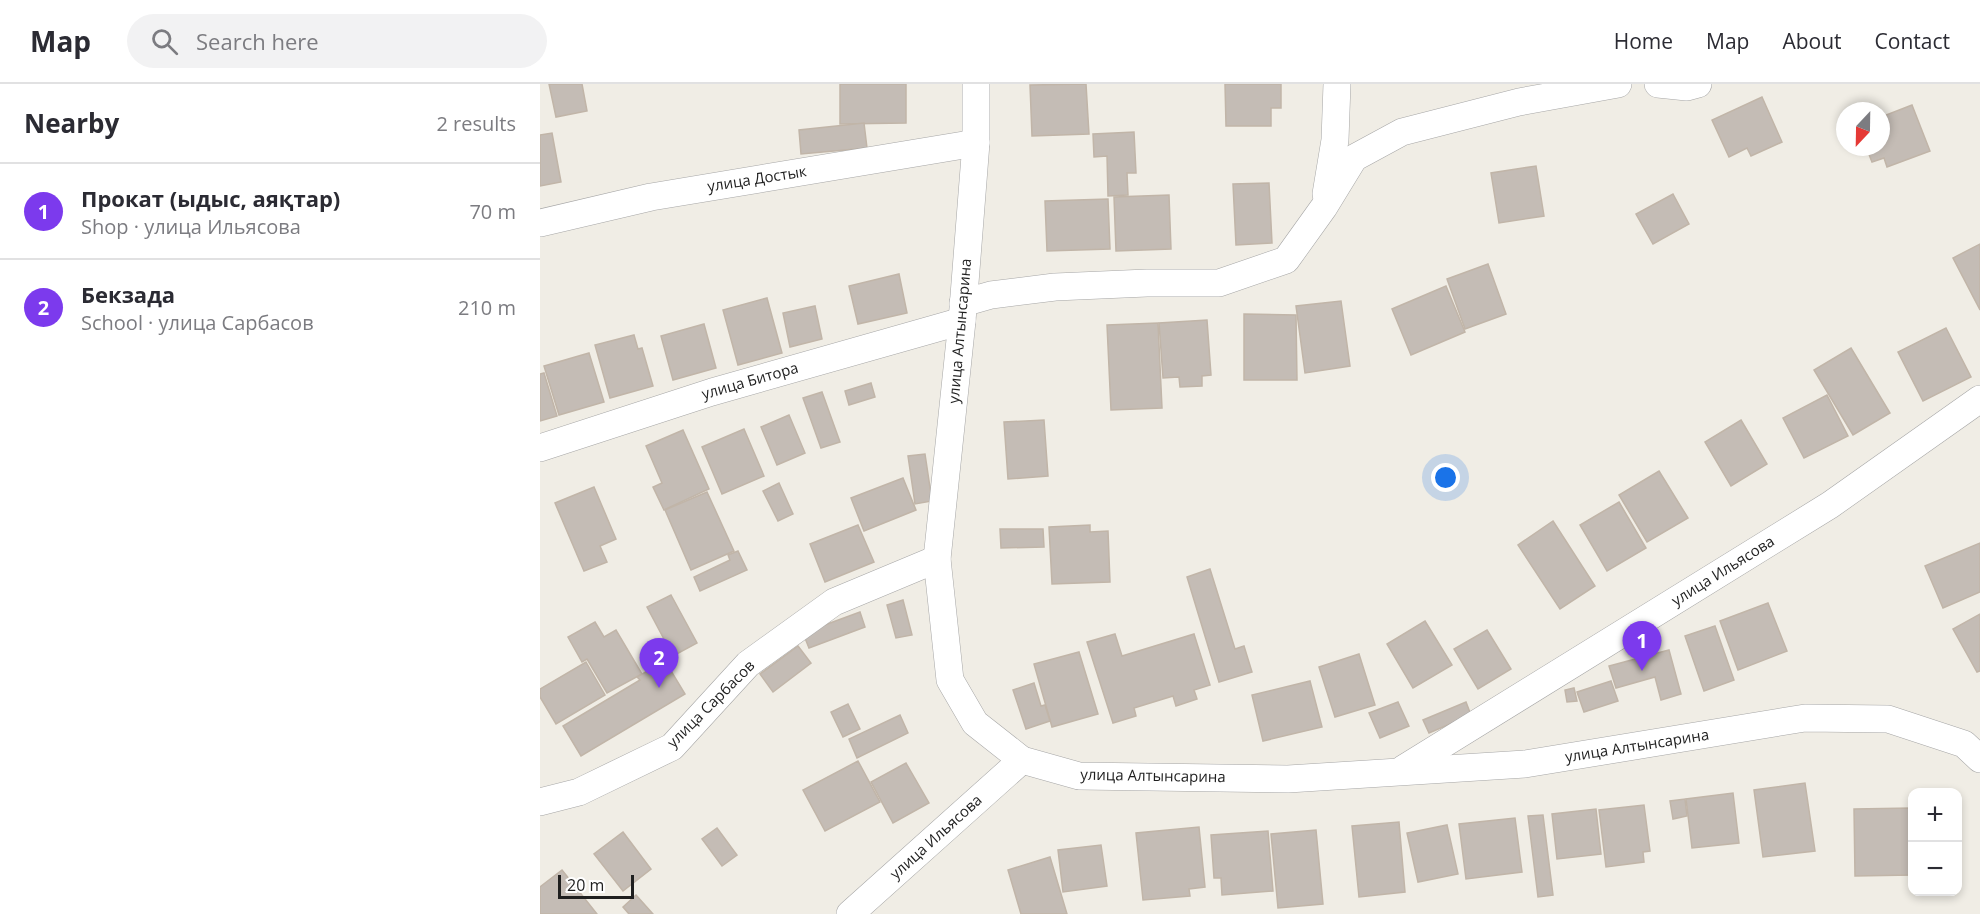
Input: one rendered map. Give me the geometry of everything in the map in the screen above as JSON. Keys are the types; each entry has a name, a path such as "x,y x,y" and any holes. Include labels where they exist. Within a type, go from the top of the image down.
{"street":[{"name":"улица Алтынсарина","path":"976,84 976,143 963,312 937,559 950,680 975,723 1022,760 1079,776 1288,779 1525,764 1805,718 1888,719 1964,744 1980,759"},
{"path":"1324,207 1335,140 1336,84"},
{"name":"улица Битора","path":"540,448 963,312 991,295 1055,287 1219,283 1286,260 1324,207 1354,158 1402,132 1519,102 1618,84"},
{"path":"1658,84 1688,87 1698,84"},
{"name":"улица Достык","path":"540,223 651,197 976,143"},
{"name":"улица Ильясова","path":"1399,772 1830,505 1980,399"},
{"name":"улица Сарбасов","path":"540,802 579,792 672,747 748,664 834,602 937,559"},
{"name":"улица Ильясова","path":"850,914 1022,760"}],"building":[{"path":"549,84 582,84 587,111 556,117"},
{"path":"840,84 906,84 906,123 840,124"},
{"path":"1086,84 1089,134 1032,136 1030,85"},
{"path":"1225,84 1281,84 1281,108 1271,108 1271,126 1226,126"},
{"path":"1762,97 1782,142 1751,156 1747,148 1729,157 1712,120"},
{"path":"1912,105 1930,151 1887,167 1884,158 1872,162 1870,156 1890,156 1890,114"},
{"path":"864,123 867,148 801,154 799,130"},
{"path":"1134,132 1136,173 1127,173 1128,195 1108,196 1107,156 1094,157 1093,134"},
{"path":"552,133 561,182 540,186 540,135"},
{"path":"1536,166 1544,216 1499,223 1491,173"},
{"path":"1269,183 1272,243 1236,245 1233,184"},
{"path":"1673,194 1689,224 1653,244 1636,214"},
{"path":"1169,195 1171,249 1116,251 1114,197"},
{"path":"1108,199 1110,249 1047,251 1045,201"},
{"path":"1980,244 1980,310 1953,258"},
{"path":"1488,264 1506,314 1465,329 1447,279"},
{"path":"899,274 907,313 858,324 849,286"},
{"path":"1446,286 1465,332 1411,355 1392,309"},
{"path":"767,298 782,353 738,365 723,310"},
{"path":"1341,301 1350,366 1305,373 1296,306"},
{"path":"815,306 822,339 790,347 783,313"},
{"path":"1244,314 1296,315 1297,380 1244,380"},
{"path":"1207,320 1211,375 1202,376 1202,386 1180,387 1179,377 1163,378 1159,323"},
{"path":"1158,323 1162,408 1111,410 1107,325"},
{"path":"704,324 716,368 673,380 661,336"},
{"path":"1946,328 1971,377 1923,401 1898,352"},
{"path":"634,335 638,349 642,348 653,386 610,398 595,345"},
{"path":"1851,348 1890,413 1853,435 1814,370"},
{"path":"589,353 604,402 559,415 544,366"},
{"path":"544,373 557,416 540,421 540,374"},
{"path":"871,383 875,397 849,405 845,391"},
{"path":"822,392 840,442 821,448 803,398"},
{"path":"1827,395 1848,436 1804,458 1783,418"},
{"path":"789,415 805,453 777,465 761,427"},
{"path":"1044,420 1048,476 1008,479 1004,422"},
{"path":"1741,420 1767,464 1731,486 1705,442"},
{"path":"744,429 764,476 722,494 702,447"},
{"path":"683,430 709,489 664,510 653,487 662,483 646,446"},
{"path":"925,454 932,501 915,504 908,456"},
{"path":"1659,471 1688,518 1647,542 1619,495"},
{"path":"903,478 916,510 864,531 851,498"},
{"path":"779,483 793,514 778,521 763,491"},
{"path":"594,487 616,539 600,546 607,562 584,571 555,503"},
{"path":"707,492 734,551 691,570 665,510"},
{"path":"1619,502 1646,548 1607,571 1580,525"},
{"path":"1553,521 1595,586 1560,609 1518,545"},
{"path":"858,525 874,562 825,582 810,544"},
{"path":"1090,525 1090,532 1108,531 1110,582 1052,584 1049,527"},
{"path":"1000,529 1043,529 1044,547 1001,548"},
{"path":"1980,543 1980,592 1943,608 1925,566"},
{"path":"738,551 747,570 700,591 694,577 730,560 728,555"},
{"path":"1210,569 1235,649 1244,646 1252,672 1219,682 1187,577"},
{"path":"671,595 697,643 673,656 647,607"},
{"path":"903,600 912,635 896,638 887,605"},
{"path":"1768,603 1787,651 1738,670 1720,621"},
{"path":"860,612 865,627 809,648 803,633"},
{"path":"1980,614 1980,671 1977,672 1953,629"},
{"path":"1425,621 1452,665 1413,688 1387,644"},
{"path":"595,622 604,637 616,630 642,674 607,693 587,659 582,662 568,637"},
{"path":"1715,626 1734,680 1704,691 1685,636"},
{"path":"1487,630 1511,669 1478,689 1454,649"},
{"path":"1115,634 1122,656 1194,634 1210,685 1194,690 1197,699 1176,706 1173,696 1134,708 1136,716 1113,723 1087,642"},
{"path":"798,646 811,663 773,692 760,674"},
{"path":"1669,650 1681,694 1661,700 1655,677 1616,688 1609,666"},
{"path":"1079,652 1098,714 1052,727 1034,664"},
{"path":"1359,654 1375,705 1335,717 1319,667"},
{"path":"665,661 685,694 581,756 563,726 640,680 637,677"},
{"path":"586,662 605,695 556,724 540,697 540,689"},
{"path":"1310,681 1322,727 1263,741 1252,695"},
{"path":"1611,681 1618,701 1584,712 1577,692"},
{"path":"1034,683 1041,706 1045,705 1050,721 1026,729 1013,690"},
{"path":"1574,688 1577,701 1567,702 1565,690"},
{"path":"1398,702 1409,726 1380,738 1369,713"},
{"path":"1466,702 1471,715 1429,733 1423,720"},
{"path":"848,704 860,729 843,737 831,712"},
{"path":"900,715 908,733 857,758 849,739"},
{"path":"858,761 880,802 825,831 803,790"},
{"path":"906,763 929,803 893,823 871,782"},
{"path":"1805,783 1815,851 1763,857 1754,790"},
{"path":"1733,793 1739,843 1692,848 1686,799"},
{"path":"1685,799 1687,816 1673,819 1670,801"},
{"path":"1644,805 1650,851 1643,852 1644,862 1606,867 1599,810"},
{"path":"1908,808 1908,875 1855,876 1854,809"},
{"path":"1596,809 1601,854 1557,859 1552,814"},
{"path":"1543,815 1553,895 1538,897 1528,816"},
{"path":"1515,818 1522,872 1466,879 1459,824"},
{"path":"1399,822 1405,892 1359,897 1352,826"},
{"path":"1447,825 1458,874 1418,882 1407,833"},
{"path":"1199,827 1205,887 1189,889 1190,896 1143,900 1136,833"},
{"path":"717,828 737,855 722,866 702,839"},
{"path":"1316,830 1323,904 1278,908 1271,834"},
{"path":"1268,831 1273,891 1222,895 1221,878 1214,878 1211,835"},
{"path":"623,832 651,869 623,891 594,854"},
{"path":"1101,845 1107,886 1063,892 1058,850"},
{"path":"1050,857 1067,914 1021,914 1008,870"},
{"path":"562,870 597,914 540,914 540,887"},
{"path":"636,895 653,914 629,914 623,907"}],"place":[{"name":"Прокат (ыдыс, аяқтар)","path":"1642,671"},
{"name":"Бекзада","path":"659,688"}]}
